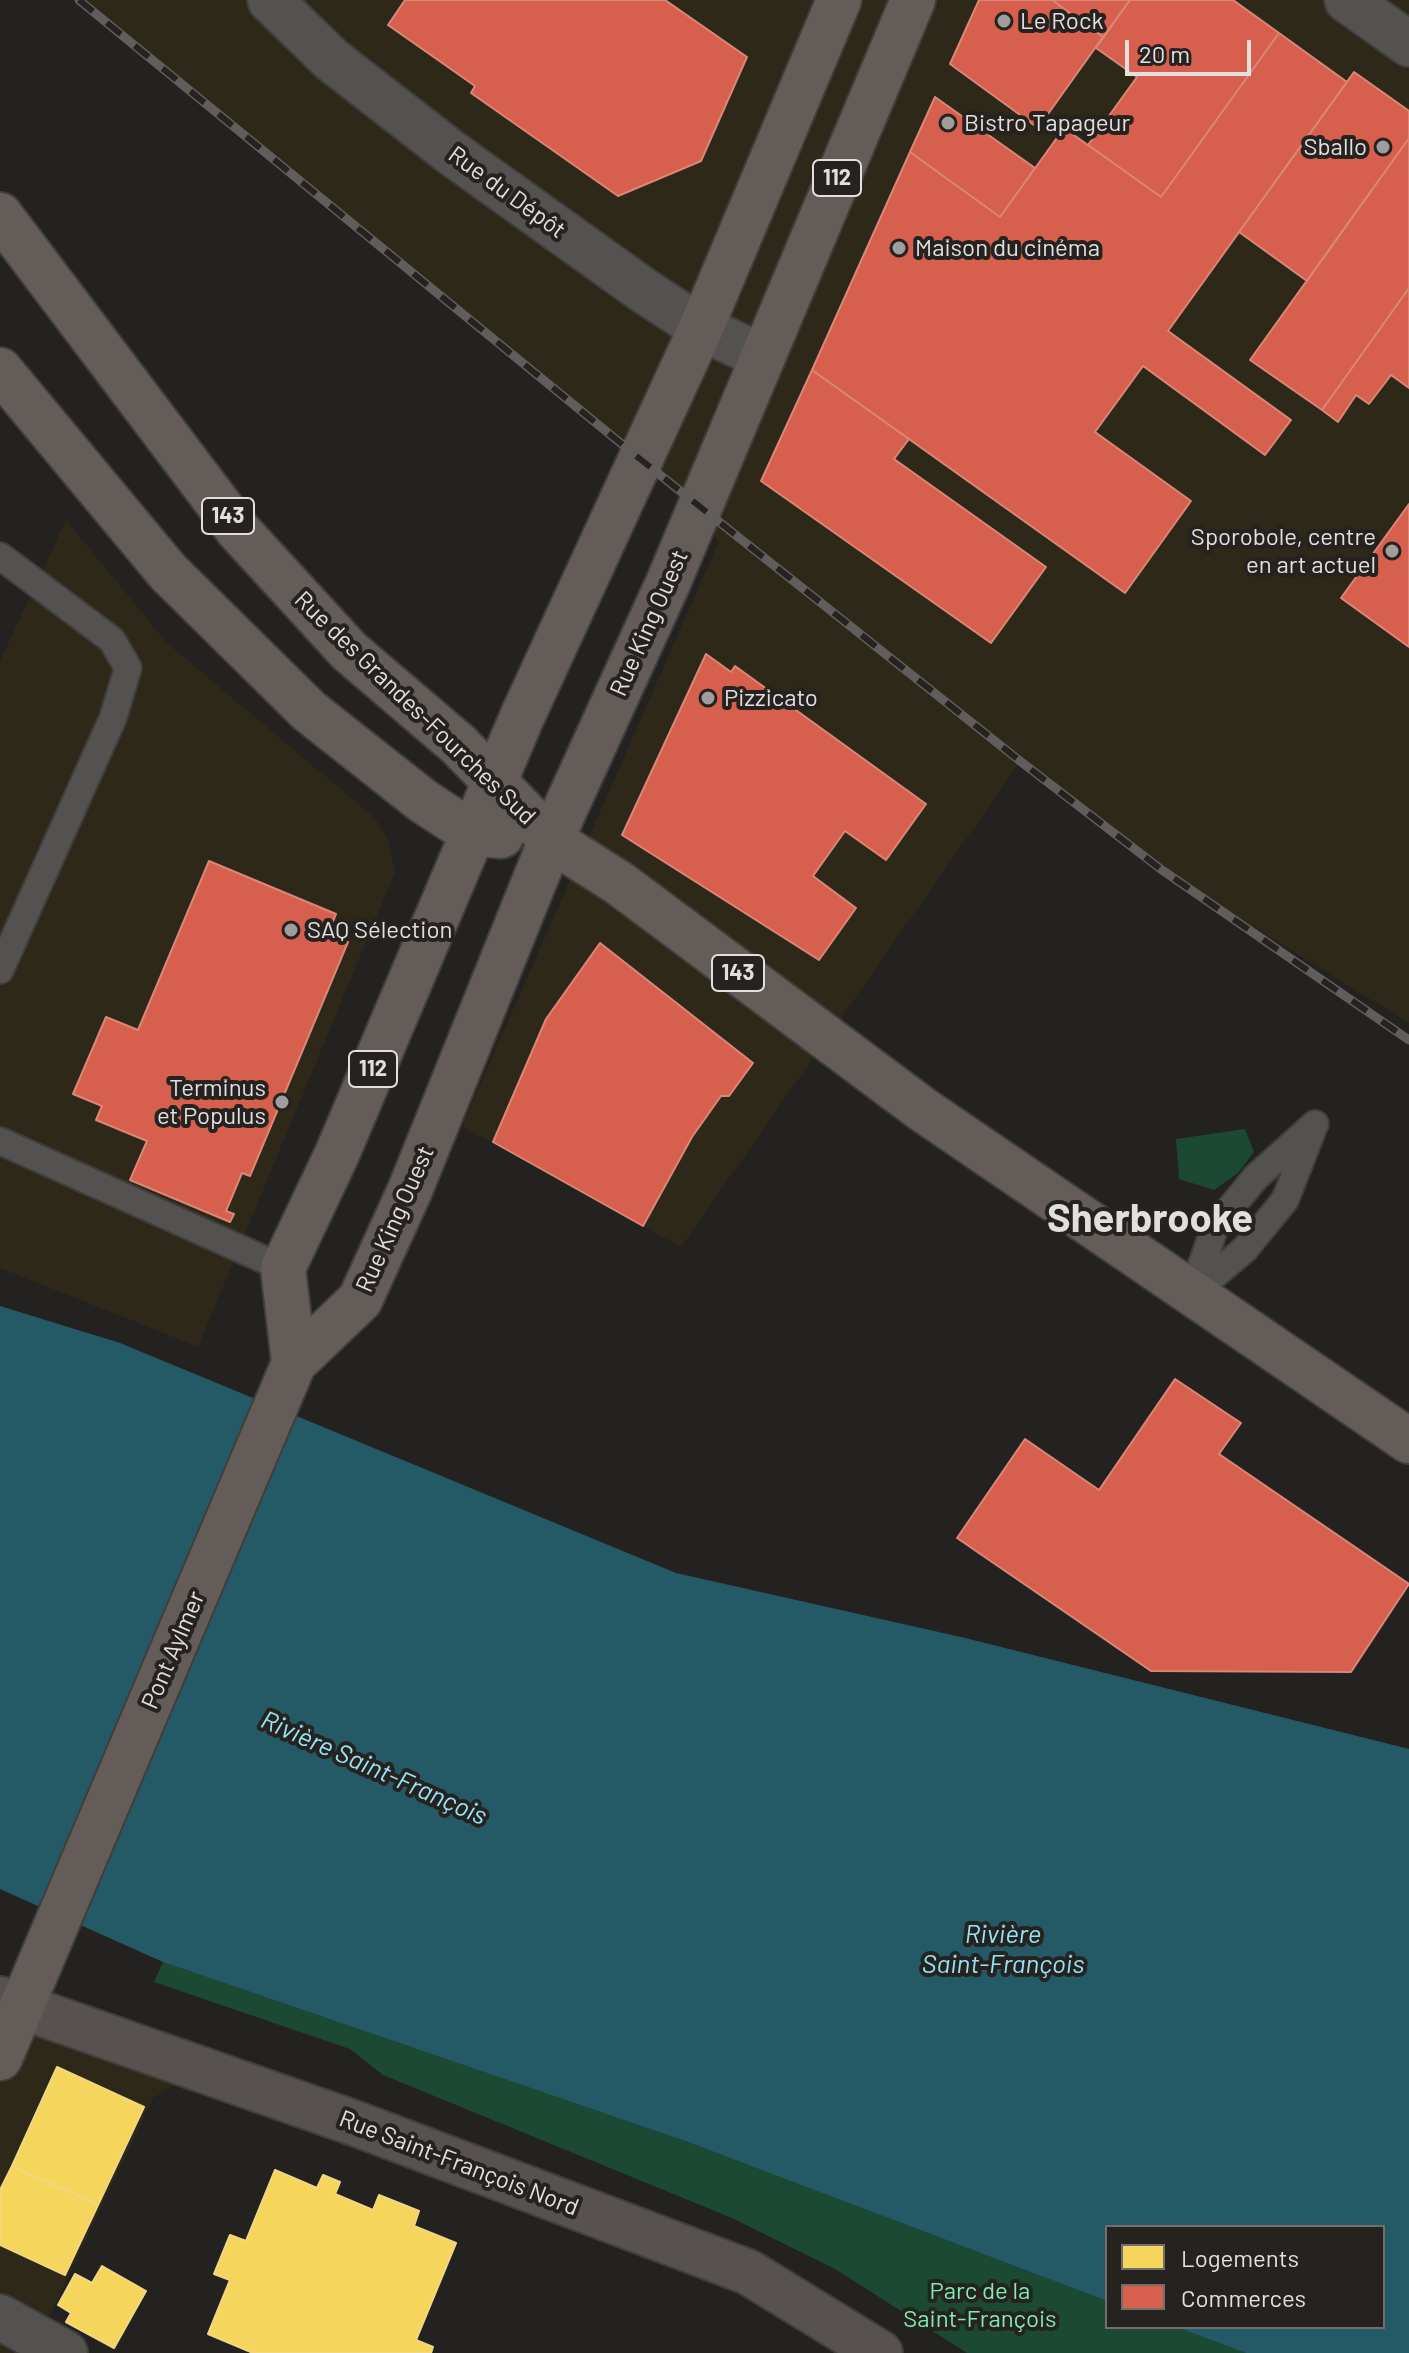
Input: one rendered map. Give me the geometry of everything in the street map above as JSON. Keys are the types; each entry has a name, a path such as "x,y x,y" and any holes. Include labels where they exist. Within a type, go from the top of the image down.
{"main road":[{"name":"112","path":"294,1363 283,1268 337,1154 522,717 701,328 839,0"},
{"name":"Rue King Ouest","path":"294,1363 360,1300 410,1190 551,840 668,583 913,0"},
{"name":"Rue des Grandes-Fourches Sud","path":"0,215 238,530 349,651 497,780 551,840"},
{"name":"Rue des Grandes-Fourches Sud","path":"0,370 168,572 309,711 423,801 472,833 551,840"},
{"name":"143","path":"551,840 619,883 922,1109 1409,1441"},
{"name":"Pont Aylmer","path":"11,2002 52,1937 294,1363"},
{"name":"112","path":"0,2058 11,2002"}],"street":[{"name":"Rue du Dépôt","path":"270,0 332,60 383,102 701,328 763,357"},
{"path":"1347,0 1409,44"},
{"name":"Rue Saint-François Nord","path":"11,2002 354,2123 748,2272 880,2353"},
{"path":"0,2317 58,2349"}],"lane":[{"path":"0,556 112,640 128,668 113,718 0,970"},
{"path":"1315,1124 1285,1200 1245,1249 1191,1295 1215,1227 1256,1177 1315,1124"},
{"path":"0,1141 283,1268"}],"shaded area":[{"path":"79,0 1409,0 1409,1023 1162,870 1020,762 681,1247 462,1126 719,541 640,459"},
{"path":"66,520 167,643 375,818 388,839 395,872 198,1347 0,1268 0,661"},
{"path":"0,1999 199,2069 153,2098 32,2353 0,2353"}],"green space":[{"path":"1245,1129 1254,1152 1238,1173 1214,1190 1179,1179 1176,1139"},
{"name":"Parc de la Saint-François","path":"163,1962 685,2141 1105,2300 1105,2329 1181,2329 1246,2353 967,2353 835,2269 732,2218 383,2075 350,2049 154,1982"}],"water":[{"name":"Rivière Saint-François","path":"0,1306 120,1343 676,1573 961,1637 1409,1749 1409,2353 1246,2353 1181,2329 1385,2329 1385,2225 1105,2225 1105,2300 685,2141 163,1962 0,1889"}],"building: Logements":[{"path":"57,2067 144,2107 98,2205 12,2166"},
{"path":"12,2166 98,2205 65,2275 0,2245 0,2190"},
{"path":"275,2170 317,2188 323,2175 340,2182 335,2194 373,2210 379,2195 419,2211 414,2226 456,2243 416,2340 433,2347 431,2353 253,2353 208,2334 230,2280 214,2274 230,2235 246,2241"},
{"path":"102,2266 146,2291 114,2348 66,2322 71,2313 58,2305 75,2274 92,2283"}],"building: Commerces":[{"path":"405,0 665,0 747,57 701,161 618,196 471,93 475,86 388,25"},
{"path":"979,0 1052,0 1103,37 1038,128 950,64"},
{"path":"1052,0 1130,0 1103,37"},
{"path":"1130,0 1233,0 1279,33 1161,197 1088,145 1137,77 1096,48"},
{"path":"1279,33 1347,82 1168,331 1291,420 1265,455 1143,366 1095,432 1191,501 1125,593 812,370 910,152 1000,217 1064,128 1161,197"},
{"path":"1354,72 1409,111 1409,138 1307,281 1239,232"},
{"path":"935,97 1035,168 1000,217 910,152"},
{"path":"1409,138 1409,288 1322,410 1250,360"},
{"path":"1409,288 1409,388 1391,375 1369,404 1356,395 1338,422 1322,410"},
{"path":"812,370 909,439 894,459 1046,567 991,643 761,481"},
{"name":"Sporobole, centre en art actuel","path":"1409,504 1409,647 1341,598"},
{"path":"706,654 731,672 735,666 926,804 886,860 845,831 813,876 856,908 819,960 622,835"},
{"path":"209,861 336,914 328,934 348,942 250,1176 242,1173 226,1211 234,1214 230,1222 130,1180 147,1141 96,1120 102,1106 73,1094 106,1017 138,1030"},
{"path":"600,943 753,1063 729,1096 721,1096 692,1137 643,1226 493,1142 546,1019"},
{"path":"1175,1379 1241,1423 1219,1454 1409,1584 1351,1672 1151,1671 957,1538 1025,1439 1099,1490"}],"railway":[{"path":"79,0 640,459 1020,761 1162,870 1409,1040"}],"place":[{"name":"Le Rock","path":"1004,21"},
{"name":"Bistro Tapageur","path":"948,123"},
{"name":"Sballo","path":"1383,147"},
{"name":"Maison du cinéma","path":"899,248"},
{"name":"Sporobole, centre en art actuel","path":"1392,551"},
{"name":"Pizzicato","path":"708,698"},
{"name":"SAQ Sélection","path":"291,930"},
{"name":"Terminus et Populus","path":"282,1102"}],"district":[{"name":"Sherbrooke","path":"1150,1219"}]}
